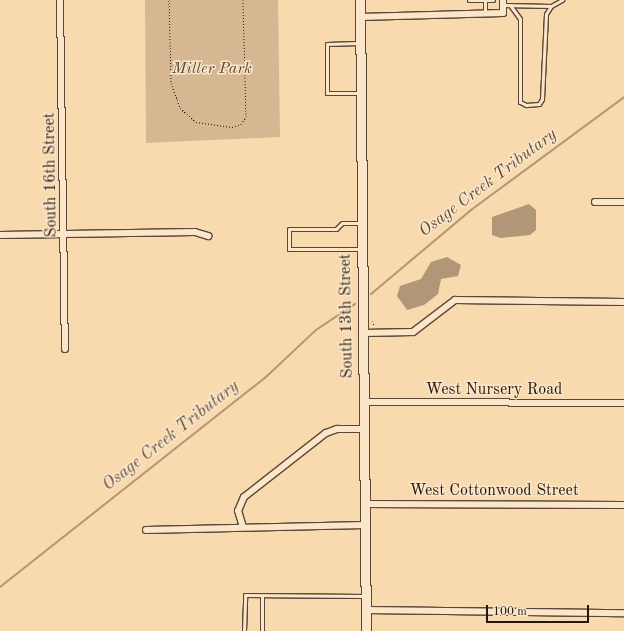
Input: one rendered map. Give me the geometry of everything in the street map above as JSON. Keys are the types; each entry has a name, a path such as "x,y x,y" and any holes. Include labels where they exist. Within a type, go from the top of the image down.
{"street":[{"name":"South 16th Street","path":"60,0 66,235 65,349"},
{"name":"South 13th Street","path":"360,0 366,631"},
{"path":"360,17 503,13 503,2"},
{"path":"595,202 624,202"},
{"path":"0,235 195,232 208,236"},
{"path":"363,333 413,332 455,300 624,302"},
{"name":"West Nursery Road","path":"363,402 624,403"},
{"path":"243,526 238,511 244,497 326,433 337,429 364,430"},
{"name":"West Cottonwood Street","path":"364,504 624,505"},
{"path":"146,530 243,526 365,526"},
{"path":"366,610 624,613"}],"lane":[{"path":"468,0 493,0"},
{"path":"485,0 485,14"},
{"path":"510,5 520,19 520,102 526,105 539,104 542,99 546,14 551,6 562,0"},
{"path":"503,2 510,5 551,6"},
{"path":"360,43 326,44 327,93 360,93"},
{"path":"362,223 342,223 336,229 289,229 289,249 362,249"},
{"path":"244,631 245,595 366,596"},
{"path":"262,596 262,631"}],"path":[{"path":"169,0 171,83 180,108 196,122 232,127 241,124 246,118 243,0"}],"green space":[{"name":"Miller Park","path":"145,0 278,0 280,137 146,143"}],"shaded area":[{"path":"529,204 536,210 536,230 530,235 501,238 492,235 492,217"},
{"path":"447,257 461,265 458,276 441,279 438,294 424,305 407,310 397,296 400,286 421,279 431,262"}],"waterway":[{"name":"Osage Creek Tributary","path":"371,294 471,210 624,97"},
{"name":"Osage Creek Tributary","path":"0,587 267,376 316,330 355,304"}]}
